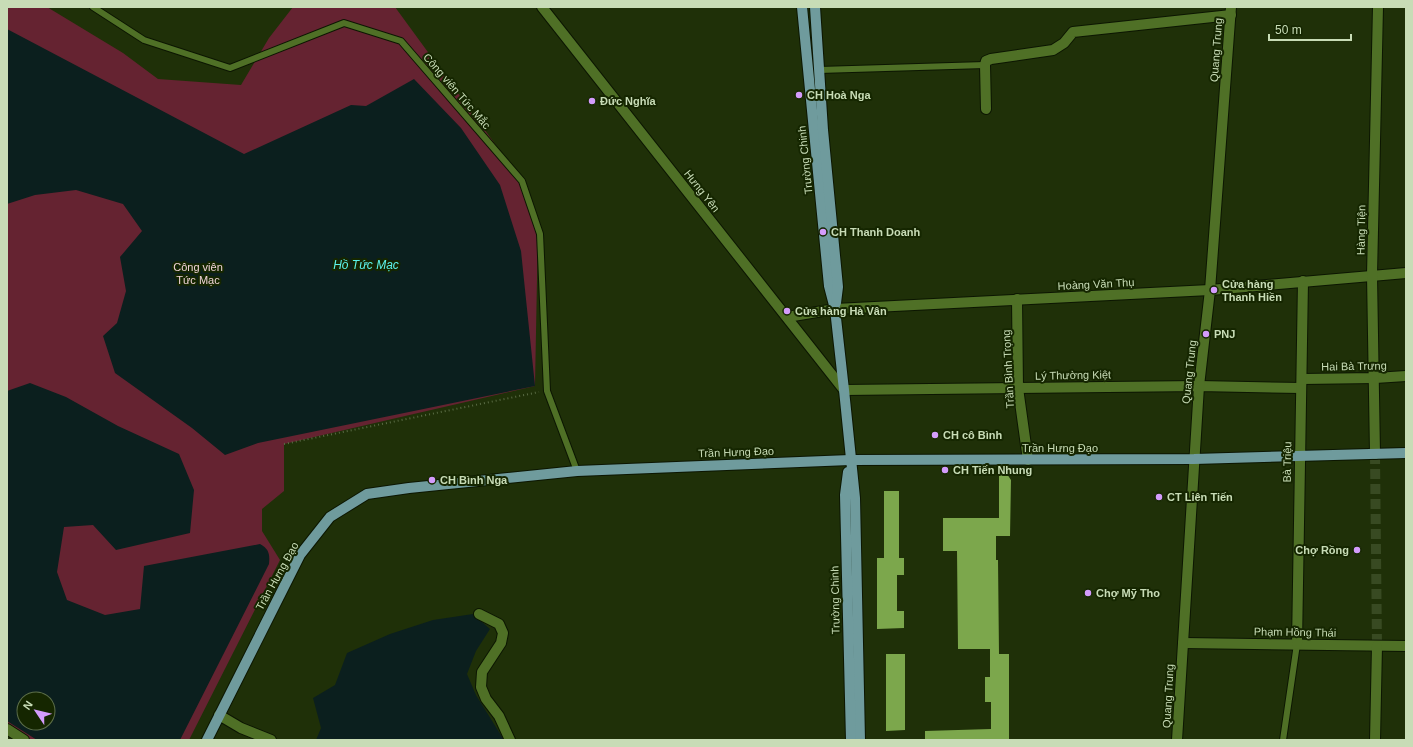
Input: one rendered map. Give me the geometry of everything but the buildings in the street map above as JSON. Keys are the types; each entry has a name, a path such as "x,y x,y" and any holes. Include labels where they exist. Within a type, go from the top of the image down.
{"main road":[{"name":"Trường Chinh","path":"802,7 819,131 830,286 835,309 855,498 860,740"},
{"name":"Trường Chinh","path":"815,7 819,70 819,131"},
{"name":"Trần Hưng Đạo","path":"206,740 300,554 330,517 367,494 409,488 577,471 850,460 1194,459 1406,454"},
{"name":"Trường Chinh","path":"850,460 845,495 851,740"}],"street":[{"name":"Hưng Yên","path":"542,7 844,390"},
{"name":"Hàng Tiện","path":"1375,454 1375,378 1372,275 1378,7"},
{"path":"986,109 985,65 986,61 991,59 1053,50 1064,43 1073,32 1231,11"},
{"name":"Quang Trung","path":"1177,740 1199,386 1210,290 1231,11"},
{"name":"Hoàng Văn Thụ","path":"787,317 835,309 1210,290 1406,273"},
{"name":"Bà Triệu","path":"1297,644 1303,281"},
{"name":"Trần Bình Trọng","path":"1017,300 1018,388 1028,460"},
{"name":"Hai Bà Trưng","path":"1301,383 1406,376"},
{"name":"Lý Thường Kiệt","path":"844,390 1199,386 1301,383"},
{"path":"479,614 499,624 503,633 501,643 482,672 481,687 486,699 499,716 510,740"},
{"name":"Phạm Hồng Thái","path":"1183,643 1406,646"},
{"path":"1375,740 1377,646"},
{"path":"219,715 241,728 271,740"},
{"path":"7,729 24,740"}],"lane":[{"name":"Công viên Tức Mắc","path":"93,7 144,40 230,68 344,23 401,41 522,181 540,234 547,391 577,471"},
{"path":"819,70 985,65"},
{"path":"1283,740 1297,644"}],"path":[{"path":"284,444 547,391"}],"green space":[{"name":"Công viên Tức Mạc","path":"7,7 47,7 123,53 158,79 241,85 269,38 293,7 395,7 522,181 538,226 535,386 284,444 284,491 262,509 262,531 280,560 189,740 27,740 7,727"}],"water":[{"name":"Hồ Tức Mạc","path":"7,29 244,154 351,105 366,106 414,79 461,128 500,185 521,251 535,386 258,443 225,455 192,428 115,373 103,336 117,323 126,291 120,257 142,231 123,204 76,190 35,195 7,204"},
{"path":"30,383 66,397 118,426 179,454 194,490 190,533 116,550 93,525 64,527 57,572 67,600 105,615 140,609 144,566 260,544 268,552 269,564 180,740 37,740 23,731 56,731 56,691 16,691 16,727 7,721 7,391"},
{"path":"473,614 490,629 476,651 467,674 476,695 504,740 316,740 321,728 313,698 335,685 347,653 390,634 433,620"}],"tunnel":[{"path":"1375,454 1377,646"}],"place":[{"name":"CH Hoà Nga","path":"799,95"},
{"name":"Đức Nghĩa","path":"592,101"},
{"name":"CH Thanh Doanh","path":"823,232"},
{"name":"Cửa hàng Thanh Hiền","path":"1214,290"},
{"name":"Cửa hàng Hà Vân","path":"787,311"},
{"name":"PNJ","path":"1206,334"},
{"name":"CH cô Bình","path":"935,435"},
{"name":"CH Tiến Nhung","path":"945,470"},
{"name":"CH Bình Nga","path":"432,480"},
{"name":"CT Liên Tiến","path":"1159,497"},
{"name":"Chợ Rồng","path":"1357,550"},
{"name":"Chợ Mỹ Tho","path":"1088,593"}]}
